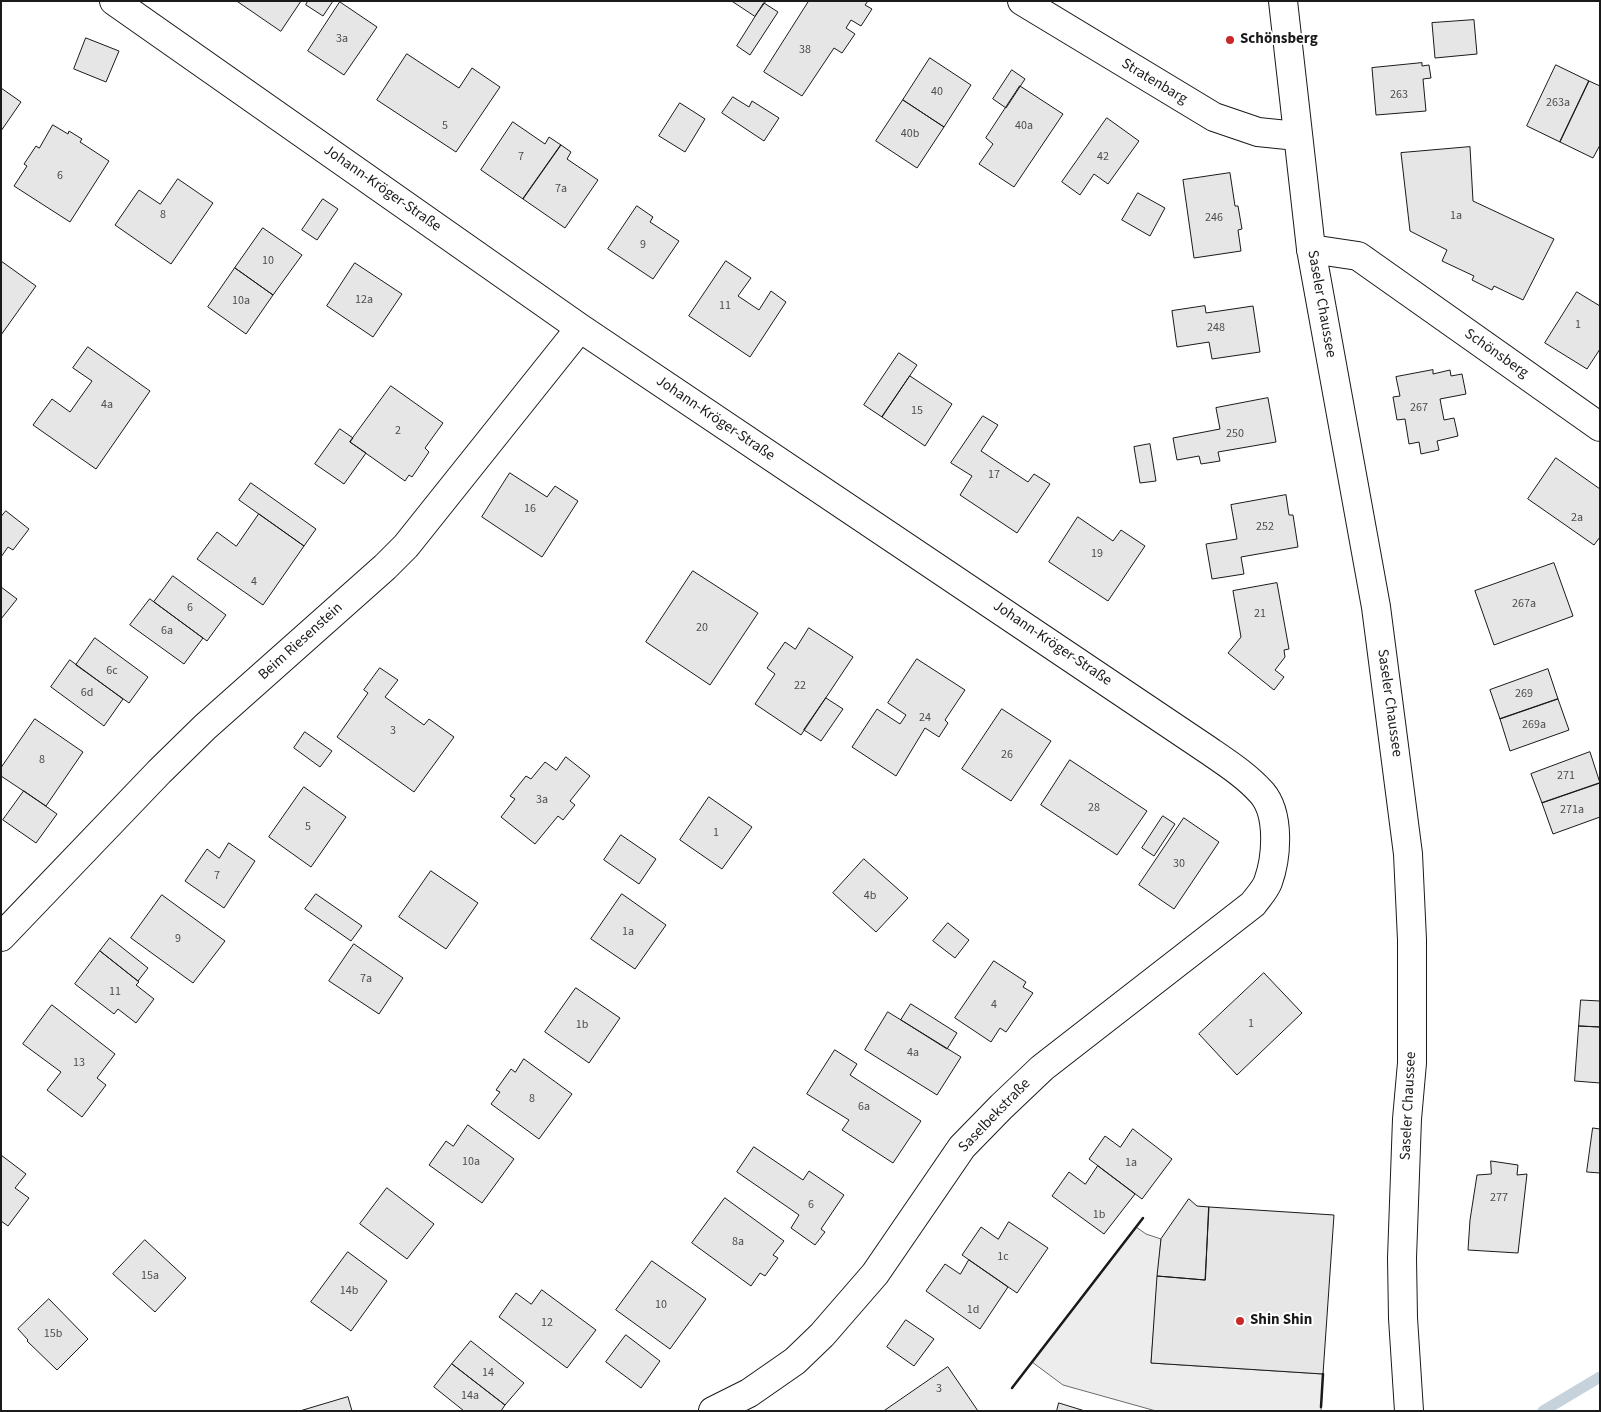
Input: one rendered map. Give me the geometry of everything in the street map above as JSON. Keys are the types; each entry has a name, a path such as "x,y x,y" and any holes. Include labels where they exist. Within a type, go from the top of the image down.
{"street":[{"name":"Johann-Kröger-Straße","path":"114,1 580,328 1244,776 1263,794 1271,808 1274,860"},
{"name":"Stratenbarg","path":"1022,1 1214,117 1258,132 1296,136"},
{"name":"Saseler Chaussee","path":"1282,1 1296,136 1311,249 1376,607 1408,854 1412,940 1412,1063 1406,1137 1402,1258 1403,1318 1409,1411"},
{"name":"Schönsberg","path":"1311,249 1358,256 1600,427"},
{"name":"Beim Riesenstein","path":"1,937 198,734 406,546 580,328"},
{"name":"Saselbekstraße","path":"713,1411 749,1393 795,1360 822,1335 875,1274 962,1146 1042,1068 1253,904 1268,883 1274,860"}],"shaded area":[{"path":"1136,1227 1146,1234 1161,1239 1151,1363 1323,1374 1321,1411 1156,1411 1063,1385 1032,1362"}],"building":[{"path":"237,1 301,1 281,31"},
{"path":"308,1 333,1 323,16 306,5"},
{"path":"732,1 766,1 755,16"},
{"path":"809,1 868,1 865,5 872,9 861,26 851,20 846,28 855,34 842,53 834,48 802,96 764,72"},
{"path":"340,2 377,27 344,75 308,51"},
{"path":"764,3 778,12 750,55 737,46"},
{"path":"1474,20 1477,54 1435,58 1432,23"},
{"path":"86,38 119,51 106,82 74,69"},
{"path":"407,54 459,88 472,68 500,87 456,152 377,100"},
{"path":"930,58 971,85 944,127 903,100"},
{"path":"1422,63 1422,66 1429,65 1431,78 1423,79 1426,111 1376,115 1372,68"},
{"path":"1556,65 1589,81 1560,142 1527,126"},
{"path":"1012,70 1025,79 1006,108 993,99"},
{"path":"1589,81 1600,86 1600,145 1593,158 1560,142"},
{"path":"1020,86 1063,114 1014,187 979,164 993,144 986,138"},
{"path":"1,88 21,102 1,131"},
{"path":"733,97 749,107 752,101 779,118 764,141 722,113"},
{"path":"903,100 944,127 917,168 876,141"},
{"path":"680,103 705,119 685,152 659,136"},
{"path":"1107,118 1139,141 1108,184 1094,174 1080,195 1062,182"},
{"path":"513,122 545,144 549,137 561,145 523,199 481,170"},
{"path":"53,125 68,134 69,131 82,139 80,142 109,161 70,222 14,186 27,166 24,164 36,146 39,148"},
{"path":"561,145 571,152 567,159 598,180 565,228 523,199"},
{"path":"1470,147 1473,201 1554,239 1523,300 1494,286 1492,290 1472,280 1474,276 1442,261 1447,250 1410,231 1401,153"},
{"path":"1230,173 1235,206 1238,206 1242,229 1238,230 1241,251 1194,258 1183,180"},
{"path":"178,179 213,203 171,264 115,225 139,190 160,204"},
{"path":"1138,193 1165,208 1150,236 1122,220"},
{"path":"323,199 338,209 317,240 302,230"},
{"path":"637,206 653,217 650,222 679,241 653,279 608,249"},
{"path":"263,228 302,255 273,295 235,268"},
{"path":"1,261 36,286 1,335"},
{"path":"726,261 751,278 738,296 759,310 771,291 786,302 750,357 689,316"},
{"path":"355,263 402,294 373,337 327,306"},
{"path":"235,268 273,295 246,334 208,307"},
{"path":"1577,292 1600,306 1600,349 1587,369 1545,343"},
{"path":"1205,306 1206,313 1253,306 1260,352 1212,359 1209,342 1177,347 1172,311"},
{"path":"88,347 150,391 96,469 33,425 52,399 70,412 92,381 73,368"},
{"path":"899,353 917,365 882,417 864,405"},
{"path":"1433,370 1433,374 1450,370 1451,376 1462,374 1466,394 1440,399 1444,420 1454,418 1458,436 1437,441 1439,450 1421,454 1419,442 1409,444 1405,419 1397,420 1393,397 1400,396 1396,377"},
{"path":"910,376 952,404 925,446 882,417"},
{"path":"391,386 443,423 425,448 429,452 412,477 409,475 405,481 350,442"},
{"path":"1268,398 1276,442 1218,452 1220,461 1201,464 1199,456 1177,460 1173,438 1220,429 1216,408"},
{"path":"983,416 998,425 981,451 1028,482 1034,474 1050,484 1017,533 960,495 972,476 951,463"},
{"path":"340,429 353,438 350,442 366,453 344,484 315,464"},
{"path":"1150,444 1156,481 1140,483 1134,447"},
{"path":"1556,458 1600,489 1600,537 1594,545 1528,499"},
{"path":"510,473 547,497 555,486 578,501 542,557 482,517"},
{"path":"251,483 316,529 304,546 239,500"},
{"path":"1286,495 1289,515 1293,515 1298,547 1241,557 1244,574 1212,579 1206,544 1237,539 1231,505"},
{"path":"6,511 29,529 13,550 8,547 1,557 1,517"},
{"path":"259,514 304,546 263,605 197,559 217,532 236,546"},
{"path":"1078,517 1113,541 1121,530 1145,546 1108,601 1049,562"},
{"path":"1554,563 1573,616 1494,645 1475,591"},
{"path":"693,571 758,613 710,685 646,642"},
{"path":"173,576 226,615 207,641 154,602"},
{"path":"1277,583 1289,649 1284,650 1285,657 1275,670 1284,677 1274,690 1228,653 1241,637 1233,591"},
{"path":"1,587 17,599 1,619"},
{"path":"150,599 203,638 184,664 130,625"},
{"path":"809,628 853,657 801,735 755,704 775,674 767,668 785,642 795,649"},
{"path":"95,638 148,677 129,703 76,665"},
{"path":"917,659 965,690 945,720 948,723 939,737 925,728 896,776 852,747 877,709 900,724 906,715 888,703"},
{"path":"70,660 123,699 104,726 51,687"},
{"path":"380,668 398,680 385,697 424,725 429,719 454,737 414,792 337,737 368,693 364,690"},
{"path":"1548,669 1558,699 1500,719 1490,690"},
{"path":"826,698 843,709 821,741 804,730"},
{"path":"1558,699 1569,730 1510,751 1500,719"},
{"path":"1002,709 1051,741 1011,801 962,769"},
{"path":"35,719 83,752 46,806 1,776 1,768"},
{"path":"305,732 332,751 320,767 294,748"},
{"path":"1590,752 1600,783 1542,803 1531,774"},
{"path":"566,757 590,776 570,801 575,805 563,820 558,816 535,844 501,817 515,799 510,796 526,776 531,779 545,762 556,770"},
{"path":"1070,760 1147,811 1117,855 1041,805"},
{"path":"1600,783 1600,817 1553,834 1542,803"},
{"path":"304,787 346,817 311,867 269,837"},
{"path":"24,791 57,814 36,843 3,820"},
{"path":"709,797 752,827 722,869 680,840"},
{"path":"1163,816 1175,824 1154,856 1142,848"},
{"path":"1184,818 1219,842 1174,909 1139,885"},
{"path":"621,835 656,859 639,884 604,860"},
{"path":"229,843 255,861 224,908 185,881 207,849 219,858"},
{"path":"864,859 908,898 876,932 833,893"},
{"path":"431,871 478,903 446,949 399,917"},
{"path":"316,894 362,926 351,941 305,909"},
{"path":"622,894 666,925 635,969 591,939"},
{"path":"162,895 225,941 193,983 131,938"},
{"path":"948,923 969,940 955,958 933,941"},
{"path":"110,938 148,968 138,981 100,951"},
{"path":"354,944 403,978 379,1014 329,981"},
{"path":"100,951 139,982 136,985 154,999 136,1023 118,1009 114,1014 75,984"},
{"path":"994,961 1026,982 1023,987 1033,993 1006,1032 1000,1028 991,1042 955,1018"},
{"path":"1264,973 1302,1013 1237,1075 1199,1034"},
{"path":"576,988 620,1018 589,1063 545,1032"},
{"path":"1581,1000 1600,1001 1600,1027 1579,1026"},
{"path":"911,1004 957,1033 947,1049 901,1020"},
{"path":"52,1005 115,1054 97,1078 106,1085 82,1117 47,1090 61,1072 23,1044"},
{"path":"888,1012 961,1057 937,1095 865,1050"},
{"path":"1579,1026 1600,1027 1600,1083 1575,1081"},
{"path":"835,1050 857,1064 850,1075 921,1121 893,1163 842,1130 849,1120 807,1094"},
{"path":"524,1059 572,1094 539,1139 491,1104 500,1092 496,1090 511,1069 515,1072"},
{"path":"468,1125 514,1159 482,1203 429,1165 446,1141 453,1146"},
{"path":"1593,1128 1600,1129 1600,1173 1587,1172"},
{"path":"1133,1129 1172,1159 1142,1199 1089,1159 1105,1136 1120,1147"},
{"path":"754,1147 803,1180 809,1171 844,1195 821,1229 825,1232 815,1245 791,1228 799,1215 737,1172"},
{"path":"1,1155 26,1174 15,1188 29,1198 8,1226 1,1221"},
{"path":"1491,1161 1518,1165 1517,1175 1527,1174 1518,1253 1468,1250 1470,1220 1477,1175 1491,1174"},
{"path":"1098,1166 1135,1194 1104,1234 1052,1196 1069,1172 1085,1184"},
{"path":"387,1188 434,1224 407,1259 360,1224"},
{"path":"725,1198 784,1241 773,1255 778,1258 765,1276 760,1273 751,1286 692,1243"},
{"path":"1189,1199 1197,1206 1209,1207 1205,1280 1157,1276 1161,1239"},
{"name":"Shin Shin","path":"1209,1207 1334,1215 1323,1374 1151,1363 1157,1276 1205,1280"},
{"path":"1009,1222 1048,1248 1017,1293 962,1255 981,1227 998,1239"},
{"path":"145,1240 186,1278 155,1312 113,1274"},
{"path":"348,1252 387,1281 351,1331 311,1302"},
{"path":"969,1260 1008,1287 980,1329 926,1291 945,1264 960,1274"},
{"path":"652,1261 706,1299 670,1349 616,1310"},
{"path":"542,1290 596,1330 567,1368 499,1317 516,1293 531,1304"},
{"path":"49,1299 88,1339 57,1370 27,1341 18,1329"},
{"path":"906,1320 934,1339 914,1366 887,1347"},
{"path":"626,1335 660,1361 641,1388 606,1362"},
{"path":"471,1341 524,1383 505,1405 452,1364"},
{"path":"452,1364 505,1405 501,1411 464,1411 434,1387"},
{"path":"948,1367 978,1411 884,1411"},
{"path":"348,1397 352,1411 300,1411"},
{"path":"1059,1403 1085,1411 1057,1411"}],"waterway":[{"path":"1543,1411 1600,1377"}],"wall":[{"path":"1012,1388 1143,1218"},
{"path":"1321,1407 1323,1374"}],"place":[{"name":"Schönsberg","path":"1230,40"},
{"name":"Shin Shin","path":"1240,1321"}]}
